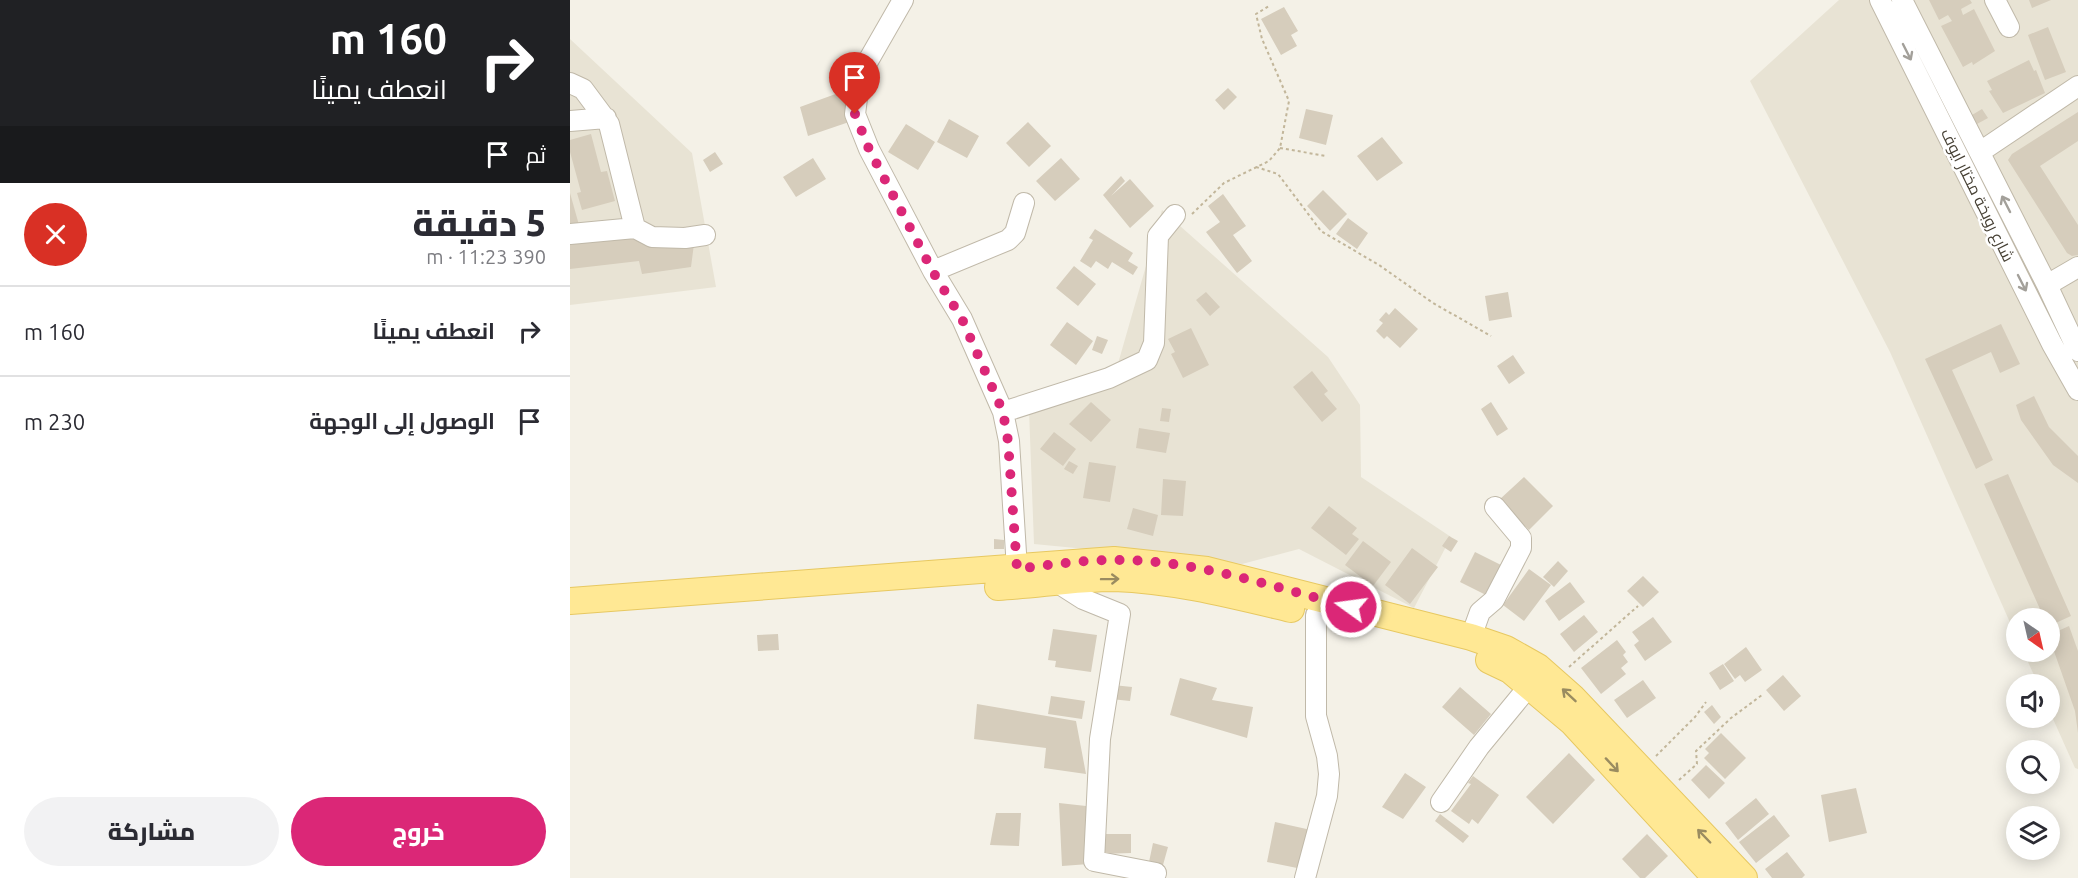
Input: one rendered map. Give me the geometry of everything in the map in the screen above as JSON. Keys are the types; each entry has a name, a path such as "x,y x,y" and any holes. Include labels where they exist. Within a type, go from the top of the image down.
{"main road":[{"path":"570,601 1114,560 1207,570 1472,637 1506,649 1538,667 1541,683 1572,722 1716,878"},
{"path":"570,618 1111,578 1158,581 1203,588 1480,656 1572,697 1744,878"}],"street":[{"path":"903,0 860,75 855,114 869,149 933,272 962,319 1003,412 1008,441 1017,569"},
{"name":"شارع روبخة مختار ايوف","path":"1880,0 2052,344 2078,390"},
{"name":"شارع روبخة مختار ايوف","path":"1902,0 2048,285 2078,351"},
{"path":"1995,0 2009,27"},
{"path":"570,83 583,89 609,124 635,228"},
{"path":"1980,152 2078,86"},
{"path":"570,122 606,118"},
{"path":"933,272 1008,240 1015,232 1024,203"},
{"path":"1003,412 1109,378 1147,360 1154,343 1158,236 1175,215"},
{"path":"570,234 635,228 652,237 685,238 705,235"},
{"path":"2048,285 2078,267"},
{"path":"1472,637 1480,612 1494,600 1521,548 1521,538 1495,507"},
{"path":"1058,583 1083,599 1120,614 1100,739 1094,861 1156,873"},
{"path":"1305,878 1327,796 1329,774 1327,756 1316,716 1316,615"},
{"path":"1440,802 1479,747 1541,683"}],"path":[{"path":"1175,215 1179,210 1192,214 1224,183 1269,161 1280,148 1288,101 1262,39 1256,14 1269,6"},
{"path":"1280,148 1326,156"},
{"path":"1256,167 1278,174 1321,231 1379,265 1433,303 1491,336"},
{"path":"1541,683 1638,606"},
{"path":"1664,795 1697,764 1696,751 1731,718 1762,694"},
{"path":"1642,771 1695,717 1706,702"}],"shaded area":[{"path":"1839,0 2078,0 2078,769 2075,768 2057,728 2060,728 2060,674 2033,674 2028,662 2060,662 2060,608 2006,608 2006,613 1890,352 1750,81"},
{"path":"570,39 692,153 716,287 570,305"},
{"path":"1162,210 1328,357 1360,405 1361,477 1451,537 1414,608 1299,549 1242,564 1034,544 1029,410 1113,381"}],"building":[{"path":"1929,0 1970,0 1972,3 1961,9 1963,15 1974,9 1995,51 1973,65 1972,62 1963,67 1941,26 1952,21 1948,15 1939,20"},
{"path":"2029,0 2051,0 2032,8"},
{"path":"1284,7 1298,31 1291,35 1297,46 1281,55 1261,19"},
{"path":"2048,27 2066,72 2045,80 2028,35"},
{"path":"2029,60 2034,71 2036,70 2045,93 2003,113 1989,91 1992,90 1987,81"},
{"path":"1228,88 1237,97 1224,110 1215,100"},
{"path":"841,92 852,121 808,136 800,107"},
{"path":"1306,109 1333,115 1326,145 1299,138"},
{"path":"1982,109 1988,118 1977,124 1972,115"},
{"path":"2078,112 2078,141 2040,166 2078,225 2078,255 2072,256 2067,253 2008,160 2012,154"},
{"path":"949,119 979,136 967,158 937,142"},
{"path":"1028,122 1051,146 1029,167 1006,143"},
{"path":"906,124 935,142 918,170 888,152"},
{"path":"591,134 601,172 607,171 615,201 582,210 577,193 581,192 570,152 570,140"},
{"path":"1382,137 1403,163 1377,181 1357,156"},
{"path":"715,152 723,164 710,172 703,160"},
{"path":"813,158 826,179 796,197 783,177"},
{"path":"1061,158 1080,179 1055,201 1036,181"},
{"path":"1121,176 1125,181 1111,196 1130,179 1154,206 1130,228 1103,195"},
{"path":"1323,190 1347,214 1330,231 1307,206"},
{"path":"570,193 579,225 570,227"},
{"path":"1223,194 1246,226 1233,235 1252,261 1237,273 1206,232 1220,222 1208,206"},
{"path":"1348,218 1368,233 1357,249 1336,234"},
{"path":"1095,229 1133,253 1128,261 1138,267 1133,275 1112,262 1108,269 1096,261 1091,268 1080,261 1093,240 1089,238"},
{"path":"633,236 694,244 691,267 642,274 639,261 570,269 570,244"},
{"path":"1074,266 1096,284 1078,306 1056,288"},
{"path":"1206,292 1220,307 1210,316 1196,300"},
{"path":"1508,292 1512,317 1489,321 1485,296"},
{"path":"1395,308 1418,329 1400,348 1387,336 1384,339 1376,331 1383,323 1379,320 1386,312 1389,315"},
{"path":"1067,322 1093,341 1076,365 1050,345"},
{"path":"2001,324 2020,364 2000,373 1991,352 1952,370 1993,460 1976,469 1925,359"},
{"path":"1191,328 1209,365 1183,378 1171,354 1175,352 1168,339"},
{"path":"1097,336 1108,340 1102,354 1092,350"},
{"path":"1513,355 1525,373 1509,384 1497,366"},
{"path":"1312,371 1328,391 1324,394 1337,409 1322,422 1293,387"},
{"path":"2034,396 2049,427 2078,456 2078,483 2053,465 2021,420 2016,405"},
{"path":"1091,402 1111,420 1091,442 1069,424"},
{"path":"1491,402 1508,429 1497,436 1481,409"},
{"path":"1162,408 1171,409 1169,422 1160,421"},
{"path":"1139,428 1170,433 1166,453 1136,448"},
{"path":"1054,432 1076,449 1063,466 1040,449"},
{"path":"1069,461 1078,466 1073,474 1064,469"},
{"path":"1089,462 1116,466 1110,502 1083,498"},
{"path":"2008,474 2071,616 2060,621 2060,608 2040,608 1984,484"},
{"path":"1524,477 1553,506 1529,530 1499,500"},
{"path":"1163,479 1186,481 1183,516 1161,515"},
{"path":"1329,506 1357,528 1352,534 1359,539 1346,555 1311,528"},
{"path":"1133,508 1158,515 1153,536 1127,529"},
{"path":"1449,536 1458,541 1451,552 1442,546"},
{"path":"994,539 1004,540 1004,549 994,549"},
{"path":"1363,541 1391,562 1373,586 1345,565"},
{"path":"1412,548 1438,567 1410,604 1385,585"},
{"path":"1475,552 1503,566 1488,596 1460,582"},
{"path":"1558,561 1568,571 1554,587 1543,577"},
{"path":"1529,569 1551,585 1524,621 1503,605"},
{"path":"1643,576 1659,592 1643,607 1627,591"},
{"path":"1570,582 1585,602 1559,621 1545,601"},
{"path":"1584,615 1598,632 1574,652 1560,634"},
{"path":"1653,617 1672,642 1645,661 1634,645 1639,641 1632,632"},
{"path":"2069,626 2078,651 2078,733 2075,711 2058,662 2060,662 2060,630"},
{"path":"1053,629 1097,635 1091,672 1055,667 1056,661 1048,660"},
{"path":"778,634 779,650 758,651 757,635"},
{"path":"1617,640 1626,652 1623,655 1628,662 1621,668 1626,674 1601,694 1581,668"},
{"path":"1746,647 1762,670 1745,682 1740,675 1735,679 1724,664"},
{"path":"1723,664 1734,681 1720,690 1709,673"},
{"path":"1783,675 1801,696 1784,711 1766,690"},
{"path":"1180,678 1217,688 1212,700 1253,707 1247,738 1170,715"},
{"path":"1643,680 1656,698 1627,718 1614,700"},
{"path":"1113,685 1132,687 1130,701 1111,699"},
{"path":"1460,687 1491,714 1474,735 1442,707"},
{"path":"1051,696 1085,701 1082,719 1048,714"},
{"path":"977,704 1076,721 1086,774 1044,768 1046,748 974,739"},
{"path":"1712,705 1721,717 1714,724 1704,712"},
{"path":"1721,733 1746,758 1725,779 1704,758 1709,753 1705,749"},
{"path":"1569,753 1595,780 1553,824 1526,797"},
{"path":"1706,765 1725,783 1709,799 1691,780"},
{"path":"1405,773 1426,787 1403,819 1382,807"},
{"path":"1473,776 1499,795 1478,824 1472,819 1469,824 1451,811 1471,784 1468,783"},
{"path":"1856,788 1867,833 1829,842 1821,795"},
{"path":"1756,798 1769,814 1738,840 1725,823"},
{"path":"1059,803 1086,806 1089,864 1062,866"},
{"path":"996,813 1021,813 1019,846 990,845"},
{"path":"1440,814 1469,836 1463,843 1435,821"},
{"path":"1774,815 1790,836 1756,863 1739,842"},
{"path":"1275,822 1311,830 1302,869 1267,862"},
{"path":"1102,834 1131,834 1131,853 1102,854"},
{"path":"1647,834 1668,856 1645,878 1640,878 1622,859"},
{"path":"1153,843 1168,847 1163,865 1149,862"},
{"path":"1787,852 1805,875 1802,878 1772,878 1765,869"}],"route":[{"path":"855,114 869,149 933,272 962,319 1003,412 1008,441 1017,569 1114,560 1154,563 1207,570 1351,607"}]}
